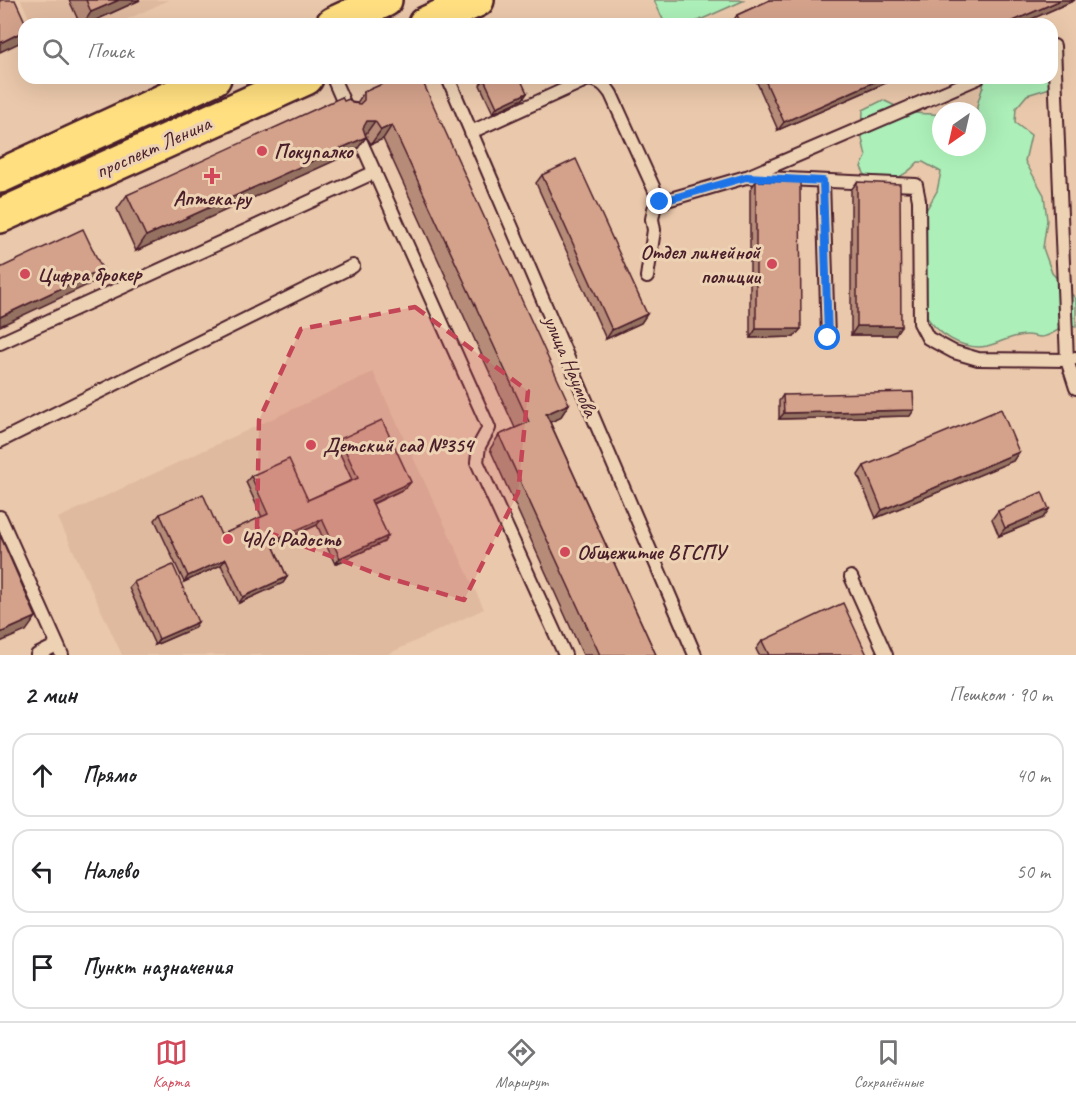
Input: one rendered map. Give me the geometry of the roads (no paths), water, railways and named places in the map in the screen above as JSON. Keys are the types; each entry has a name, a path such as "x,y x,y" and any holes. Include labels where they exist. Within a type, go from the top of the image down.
{"main road":[{"path":"346,18 385,0"},
{"path":"411,0 421,18"},
{"path":"437,18 477,0"},
{"name":"проспект Ленина","path":"0,176 201,84"},
{"name":"проспект Ленина","path":"0,216 293,84"}],"lane":[{"path":"336,84 347,110"},
{"name":"улица Наумова","path":"451,84 695,655"},
{"path":"471,132 577,84"},
{"path":"605,84 660,202"},
{"path":"647,277 654,230 652,219 654,209 660,202 746,177 964,84"},
{"path":"1056,84 1071,359 1076,388"},
{"path":"361,141 489,428 479,446 477,462 565,655"},
{"path":"0,343 375,172"},
{"path":"746,177 916,186 919,200 920,323 928,338 954,352 978,359 1071,359"},
{"path":"823,181 828,338"},
{"path":"0,441 353,266"},
{"path":"0,517 60,650 37,655"},
{"path":"851,578 886,655"}],"place":[{"name":"Покупалко","path":"262,151"},
{"name":"Аптека.ру","path":"212,176"},
{"name":"Отдел линейной полиции","path":"772,264"},
{"name":"Цифра брокер","path":"25,274"},
{"name":"Детский сад №354","path":"311,445"},
{"name":"Чд/с Радость","path":"228,539"},
{"name":"Общежитие ВГСПУ","path":"565,552"}]}
